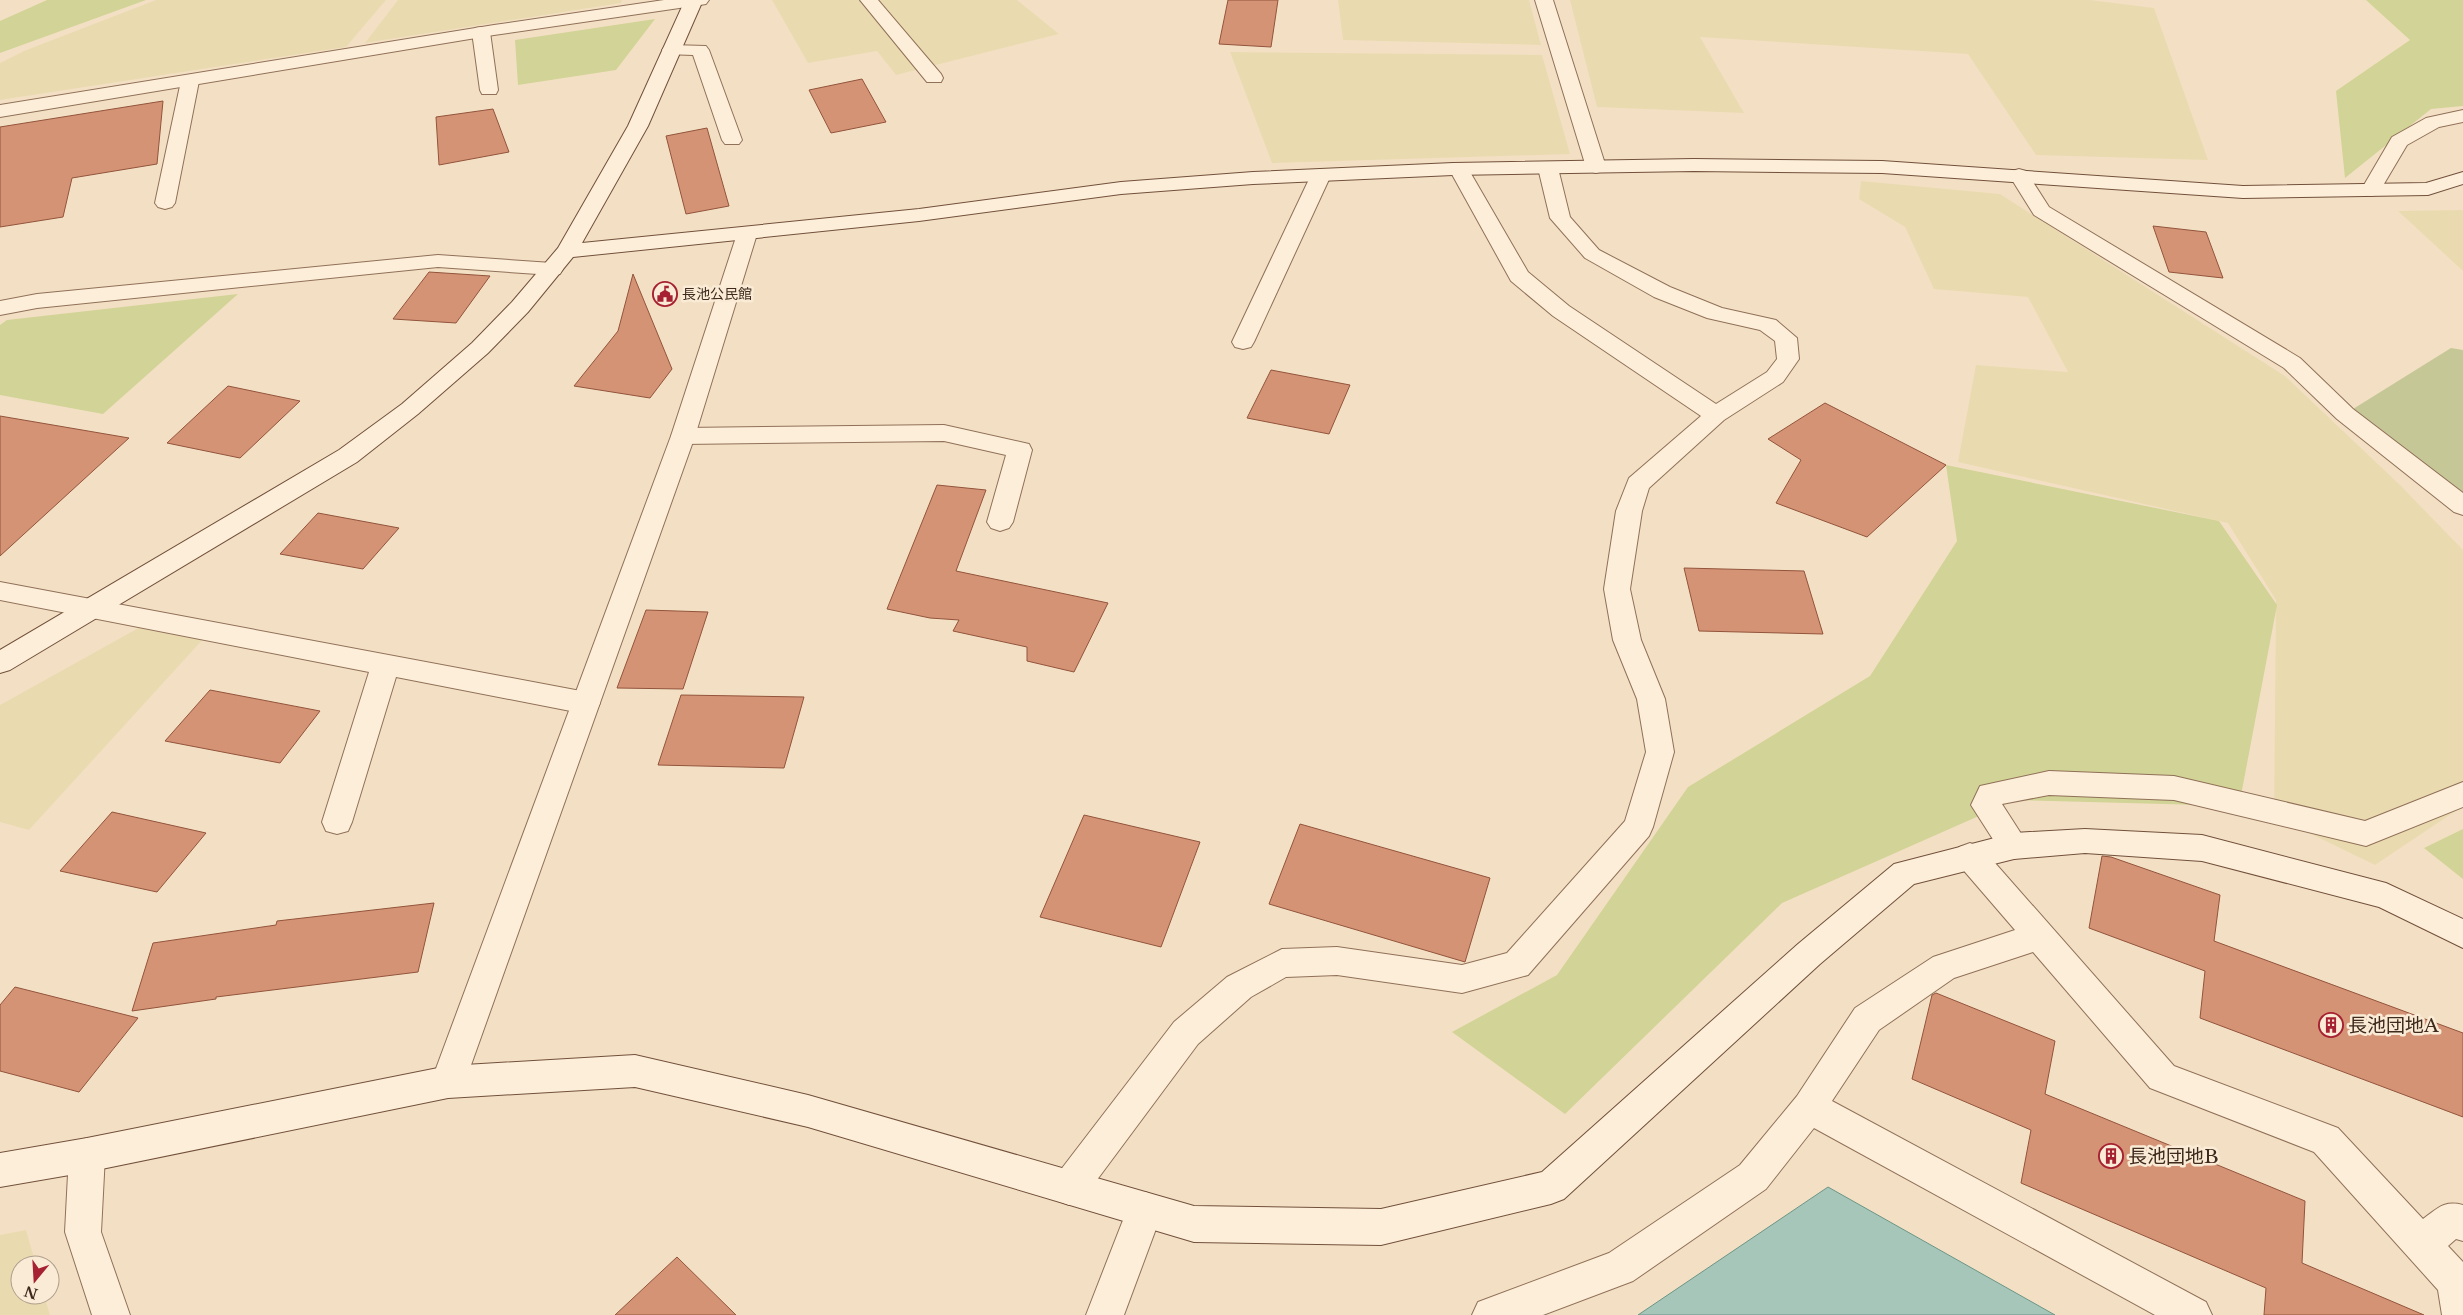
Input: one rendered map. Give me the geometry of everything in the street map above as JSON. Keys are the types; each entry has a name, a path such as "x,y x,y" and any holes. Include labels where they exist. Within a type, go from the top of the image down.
{"street":[{"path":"0,111 482,32 696,0"},
{"path":"0,663 348,456 410,409 480,348 560,260 638,126 671,50 696,0"},
{"path":"869,0 934,78"},
{"path":"1544,0 1596,167"},
{"path":"482,32 489,90"},
{"path":"671,50 700,50 732,140"},
{"path":"165,202 190,81"},
{"path":"2371,190 2399,141 2433,122 2463,116"},
{"path":"0,308 37,300 438,261 560,260 747,234 919,215 1121,188 1321,175 1459,169 1694,164 1882,167 2243,192 2428,189 2463,178"},
{"path":"1069,1188 1186,1032 1239,987 1282,963 1337,961 1462,979 1517,965 1638,828 1660,752 1651,699 1627,640 1617,589 1629,511 1638,484 1716,415 1774,377 1788,359 1786,338 1768,325 1715,313 1662,292 1592,254 1560,218 1548,168"},
{"path":"1459,169 1519,276 1561,311 1716,415"},
{"path":"1243,342 1321,175"},
{"path":"2018,175 2040,211 2292,363 2345,414 2463,506"},
{"path":"448,1082 683,436 747,234"},
{"path":"683,436 944,433 1020,450 1000,522"},
{"path":"0,592 586,704"},
{"path":"337,822 385,666"},
{"path":"2014,846 1986,805 1990,794 2049,784 2174,788 2366,834 2463,794"},
{"path":"0,1170 87,1155 448,1082 635,1071 808,1111 1194,1224 1381,1227 1552,1187 1809,954 1905,873 2014,846 2085,842 2202,848 2386,896 2463,934"},
{"path":"1970,856 2162,1077 2326,1140 2455,1281 2461,1315"},
{"path":"1491,1315 1620,1268 1753,1177 1808,1107 1867,1019 1944,967 2040,936"},
{"path":"1808,1107 2193,1315"},
{"path":"87,1155 82,1232 111,1315"},
{"path":"1105,1315 1146,1210"},
{"path":"2422,1244 2451,1220 2463,1223"}],"shaded area":[{"path":"156,0 386,0 346,47 0,100 0,63 24,51"},
{"path":"398,0 622,0 621,3 365,43"},
{"path":"772,0 1017,0 1059,34 896,75 877,51 808,63"},
{"path":"1338,0 1529,0 1541,45 1343,40"},
{"path":"1570,0 2090,0 2154,8 2208,160 2036,155 1968,54 1700,37 1744,113 1597,107"},
{"path":"1230,52 1542,55 1570,154 1272,163"},
{"path":"1861,181 2000,194 2285,376 2400,485 2463,550 2463,806 2375,865 2274,816 2276,600 2228,523 1958,462 1976,365 2068,372 2028,297 1934,289 1905,227 1859,199"},
{"path":"2463,210 2463,271 2398,211"},
{"path":"142,626 205,637 29,830 0,822 0,705"},
{"path":"1828,1187 2055,1315 1638,1315"},
{"path":"26,1230 33,1255 10,1255 10,1305 47,1305 50,1315 0,1315 0,1235"}],"green space":[{"path":"47,0 146,0 0,53 0,21"},
{"path":"2366,0 2463,0 2463,106 2431,109 2345,178 2336,91 2410,40"},
{"path":"655,19 616,70 518,85 515,40"},
{"path":"238,294 103,414 0,395 0,325 7,320"},
{"path":"2451,348 2463,350 2463,507 2345,414"},
{"path":"1946,465 2219,521 2277,605 2239,806 2015,800 1782,903 1565,1114 1452,1032 1557,975 1688,787 1870,676 1957,541"},
{"path":"2463,829 2463,879 2424,848"}],"building":[{"path":"1228,0 1278,0 1271,47 1219,44"},
{"path":"862,79 886,122 831,133 809,90"},
{"path":"163,101 157,164 72,178 63,217 0,227 0,127"},
{"path":"493,109 509,152 439,165 436,117"},
{"path":"707,128 729,206 686,214 666,136"},
{"path":"2153,226 2206,232 2223,278 2169,272"},
{"path":"429,272 490,276 456,323 393,319"},
{"path":"633,274 672,369 650,398 574,386 618,331"},
{"path":"1271,370 1350,385 1329,434 1247,418"},
{"path":"228,386 300,401 240,458 167,443"},
{"path":"1825,403 1946,465 1867,537 1776,503 1801,460 1768,439"},
{"path":"0,416 129,438 0,556"},
{"path":"937,485 986,490 956,571 1108,603 1074,672 1027,661 1027,647 953,631 959,620 930,618 887,609"},
{"path":"318,513 399,528 363,569 280,554"},
{"path":"1684,568 1804,571 1823,634 1699,631"},
{"path":"646,610 708,612 683,689 617,688"},
{"path":"210,690 320,711 280,763 165,741"},
{"path":"681,695 804,697 784,768 658,765"},
{"path":"112,812 206,833 157,892 60,871"},
{"path":"1084,815 1200,842 1161,947 1040,917"},
{"path":"1300,824 1490,878 1465,962 1269,904"},
{"name":"長池団地A","path":"2102,856 2111,857 2220,895 2214,941 2463,1033 2463,1117 2200,1018 2205,971 2089,928"},
{"path":"434,903 418,972 216,997 216,999 132,1011 153,943 276,925 277,921"},
{"path":"15,987 138,1018 79,1092 0,1071 0,1005"},
{"name":"長池団地B","path":"1936,993 2055,1041 2045,1094 2305,1201 2302,1263 2424,1315 2264,1315 2266,1288 2021,1183 2031,1130 1912,1079 1932,995"},
{"path":"677,1257 736,1315 615,1315"}],"place":[{"name":"長池公民館","path":"665,294"},
{"name":"長池団地A","path":"2331,1025"},
{"name":"長池団地B","path":"2111,1156"}]}
